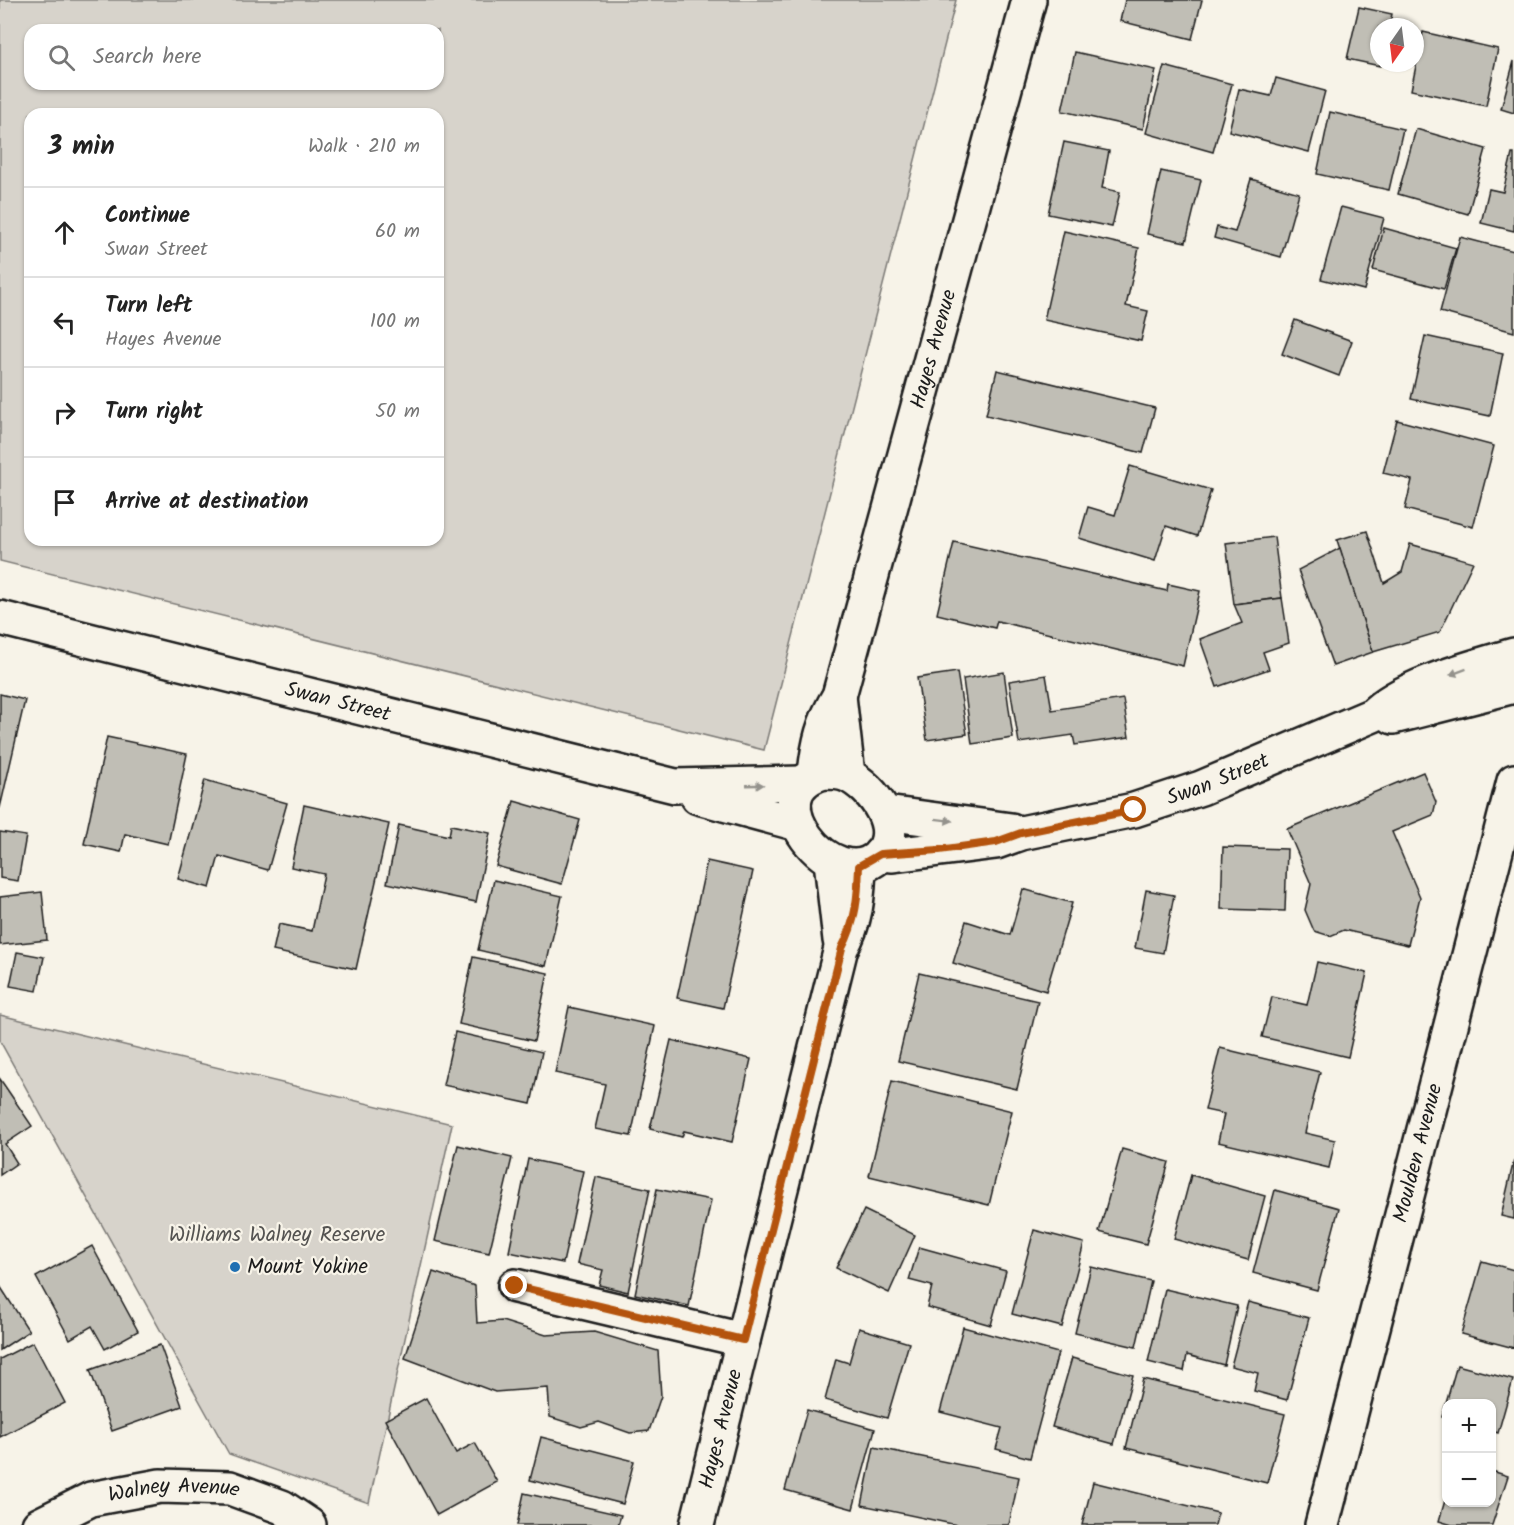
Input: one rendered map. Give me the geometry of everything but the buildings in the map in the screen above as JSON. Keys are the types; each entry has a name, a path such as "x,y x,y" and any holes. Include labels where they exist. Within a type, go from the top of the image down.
{"street":[{"name":"Hayes Avenue","path":"808,779 826,717 839,696 1029,0"},
{"name":"Swan Street","path":"0,618 675,786 808,779"},
{"name":"Swan Street","path":"857,861 996,842 1021,833 1134,810 1201,788 1373,715 1384,703 1458,671 1514,655"},
{"name":"Swan Street","path":"1373,715 1387,718 1514,686"},
{"name":"Hayes Avenue","path":"839,696 848,775"},
{"path":"824,772 848,775 886,813 890,829 887,843 857,861 806,836 793,810 795,795 808,779 824,772"},
{"name":"Moulden Avenue","path":"1322,1525 1514,782"},
{"name":"Swan Street","path":"675,786 684,793 798,824"},
{"name":"Swan Street","path":"886,813 997,826 1021,833"},
{"name":"Hayes Avenue","path":"697,1525 842,948 850,933 857,906 857,861"},
{"path":"515,1286 743,1340"},
{"name":"Walney Avenue","path":"39,1525 91,1499 160,1486 230,1488 282,1507 309,1525"}],"green space":[{"path":"0,0 956,0 764,750 0,561"},
{"name":"Williams Walney Reserve","path":"0,1015 452,1124 369,1503 229,1454 0,1041"}],"place":[{"name":"Mount Yokine","path":"235,1267"}],"route":[{"path":"515,1286 743,1340 842,948 850,933 857,906 859,866 872,862 880,854 893,855 996,842 1021,833 1134,810"}]}
